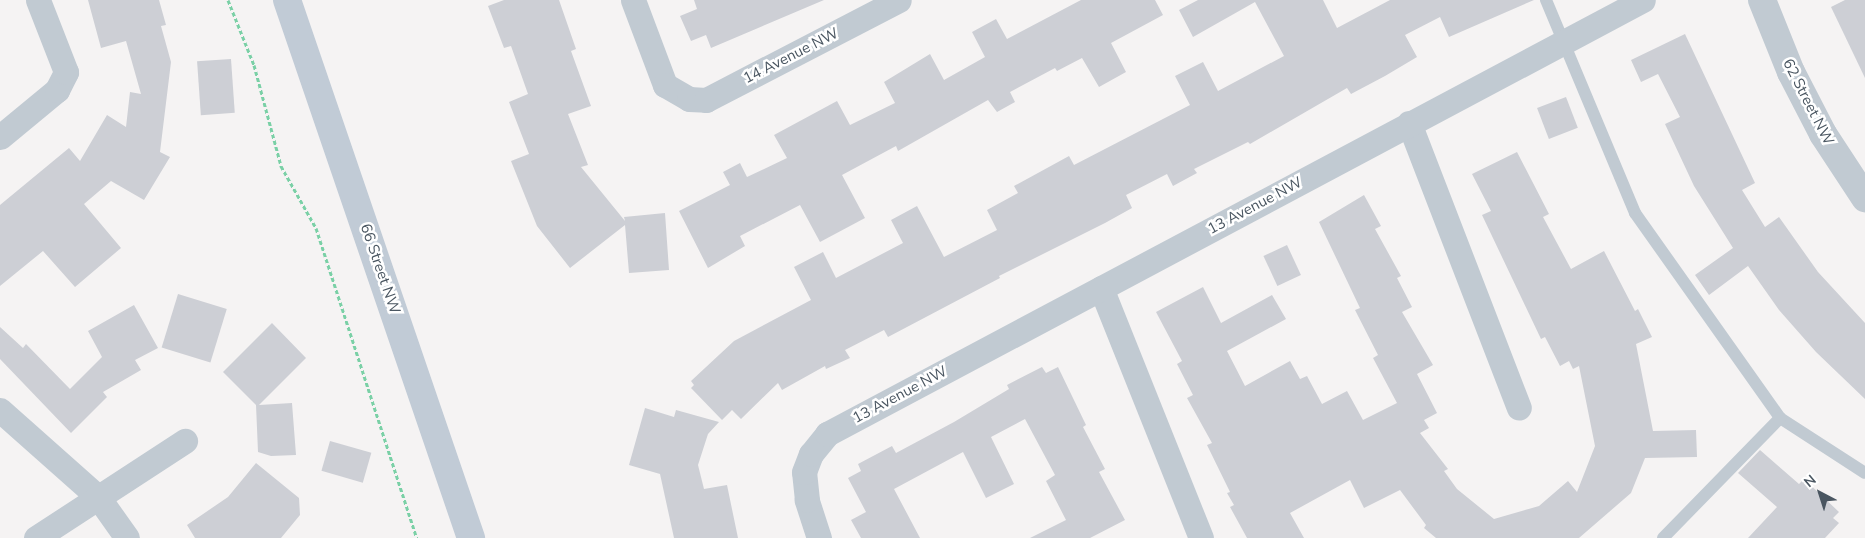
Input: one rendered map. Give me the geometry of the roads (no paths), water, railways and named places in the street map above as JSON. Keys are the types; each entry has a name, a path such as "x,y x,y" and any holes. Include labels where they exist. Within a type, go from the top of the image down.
{"main road":[{"name":"66 Street NW","path":"287,0 471,538"}],"street":[{"path":"0,137 57,90 66,72 38,0"},
{"name":"14 Avenue NW","path":"632,0 665,85 689,99 706,100 900,0"},
{"name":"13 Avenue NW","path":"820,538 807,500 804,472 811,454 826,434 1643,0"},
{"name":"62 Street NW","path":"1762,0 1791,72 1818,125 1865,198"},
{"path":"1409,123 1519,408"},
{"path":"1101,288 1201,538"},
{"path":"0,410 98,497 127,538"},
{"path":"36,538 185,441"}],"lane":[{"path":"1546,0 1635,213 1780,418 1865,472"},
{"path":"1663,538 1780,418"}]}
